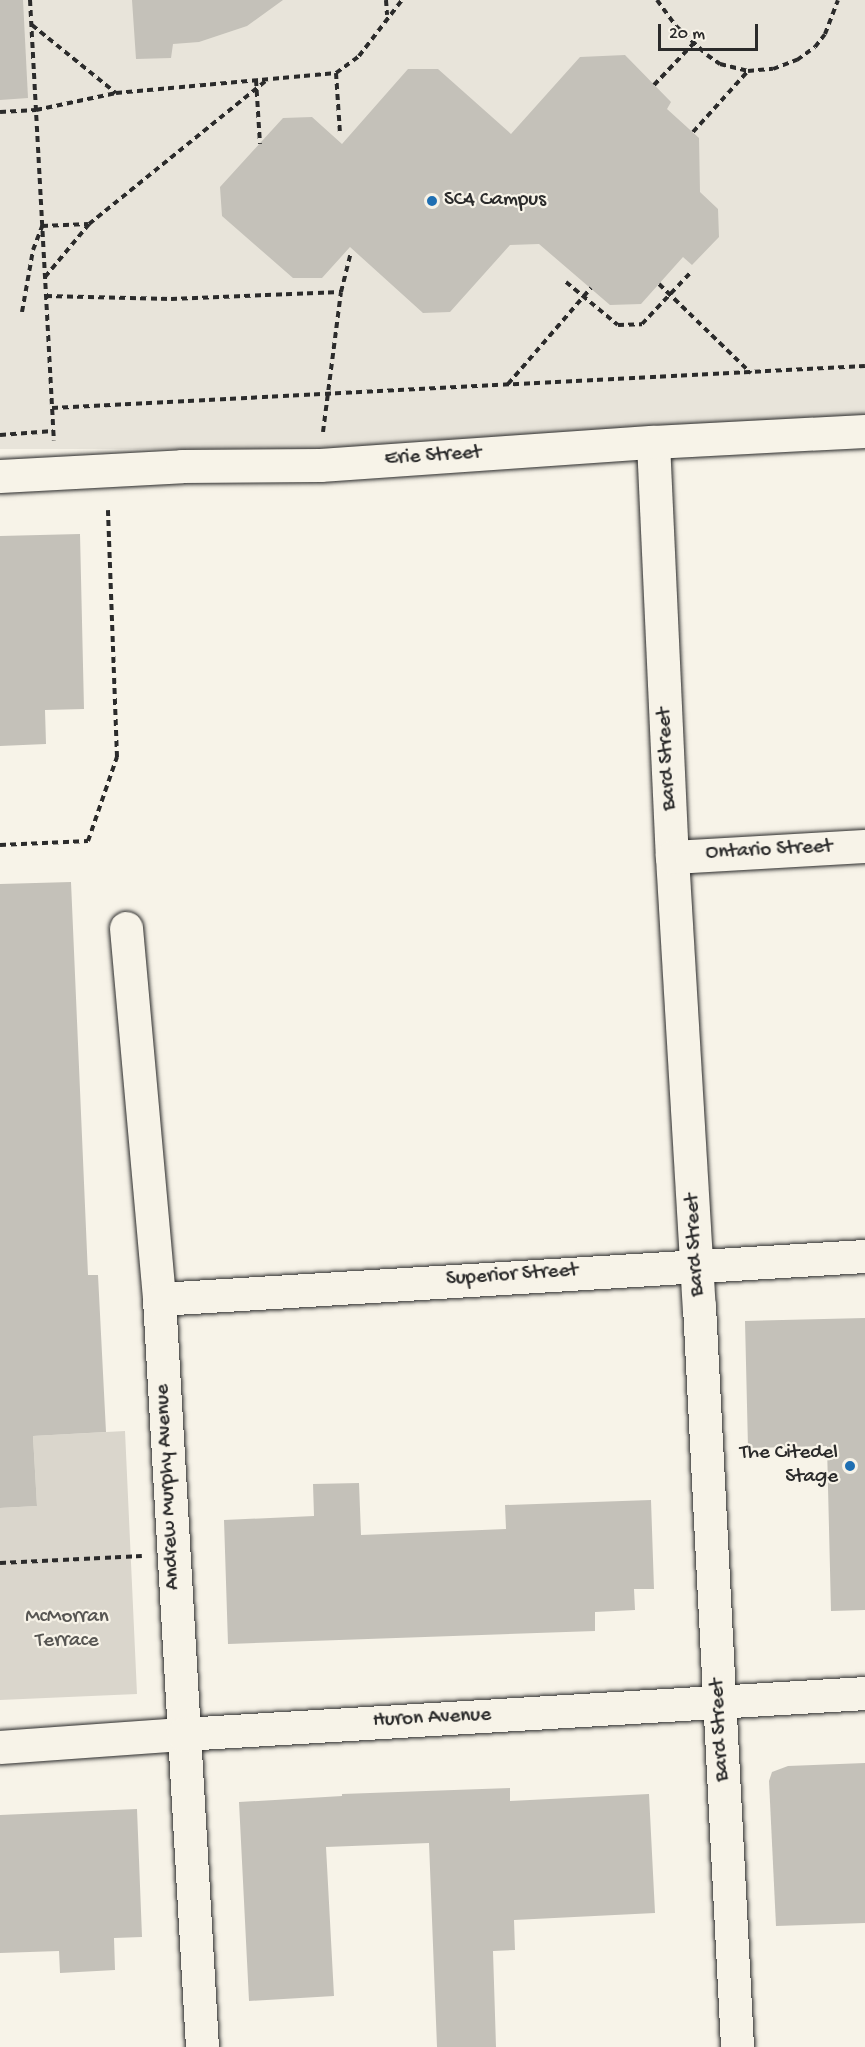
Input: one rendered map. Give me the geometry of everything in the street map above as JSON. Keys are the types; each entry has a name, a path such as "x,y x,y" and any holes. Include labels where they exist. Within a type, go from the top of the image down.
{"street":[{"name":"Erie Street","path":"0,476 182,466 320,465 653,442 865,431"},
{"name":"Bard Street","path":"653,442 672,857 697,1265 737,2047"},
{"name":"Ontario Street","path":"672,857 865,846"},
{"name":"Andrew Murphy Avenue","path":"126,928 159,1299 202,2047"},
{"name":"Superior Street","path":"159,1299 865,1256"},
{"name":"Huron Avenue","path":"0,1747 720,1701 865,1694"}],"path":[{"path":"30,0 55,474"},
{"path":"386,0 387,16"},
{"path":"0,112 36,110 116,93 336,73 359,56 387,16 402,0"},
{"path":"657,0 693,44 720,64 748,70 773,69 797,60 815,47 825,34 838,0"},
{"path":"31,25 116,93"},
{"path":"654,85 693,44"},
{"path":"693,132 748,70"},
{"path":"336,73 340,134"},
{"path":"45,278 89,224 268,79"},
{"path":"256,80 260,144"},
{"path":"42,226 89,224"},
{"path":"22,312 33,250 42,226"},
{"path":"320,465 341,292 350,255"},
{"path":"566,282 618,325 642,324 690,273"},
{"path":"659,284 751,373"},
{"path":"508,384 591,288"},
{"path":"46,296 171,299 341,292"},
{"path":"52,408 865,366"},
{"path":"0,435 53,431"},
{"path":"0,845 88,841 117,757 108,510"},
{"path":"0,1563 173,1554"}],"shaded area":[{"name":"SC4 Campus","path":"0,0 865,0 865,449 0,449"}],"green space":[{"name":"McMorran Terrace","path":"125,1431 137,1694 0,1700 0,1508 37,1506 33,1436"}],"building":[{"path":"0,0 23,0 28,98 0,100"},
{"path":"132,0 283,0 247,26 199,42 173,44 171,58 136,59"},
{"path":"625,55 671,102 667,109 699,138 700,192 718,209 719,237 692,265 683,257 641,304 610,305 539,244 510,245 450,312 423,313 350,247 322,278 293,278 222,216 220,187 283,118 312,117 342,144 408,69 438,69 511,134 580,57"},
{"path":"80,534 84,709 45,710 46,744 0,746 0,536"},
{"path":"71,882 88,1275 98,1275 106,1432 33,1436 37,1506 0,1508 0,884"},
{"path":"865,1318 865,1610 831,1611 827,1446 748,1448 745,1321"},
{"path":"359,1483 361,1535 506,1529 505,1505 651,1500 654,1589 634,1589 635,1610 595,1612 595,1631 228,1644 224,1520 314,1516 313,1484"},
{"path":"865,1763 865,1923 776,1926 769,1781 772,1772 788,1766"},
{"path":"510,1788 510,1801 649,1794 655,1913 514,1920 515,1950 493,1951 496,2047 437,2047 429,1843 326,1847 334,1996 249,2001 239,1802 342,1796 342,1794"},
{"path":"137,1809 142,1937 114,1938 115,1970 60,1973 59,1951 0,1953 0,1815"}],"place":[{"name":"SC4 Campus","path":"432,201"},
{"name":"The Citedel Stage","path":"850,1466"}]}
